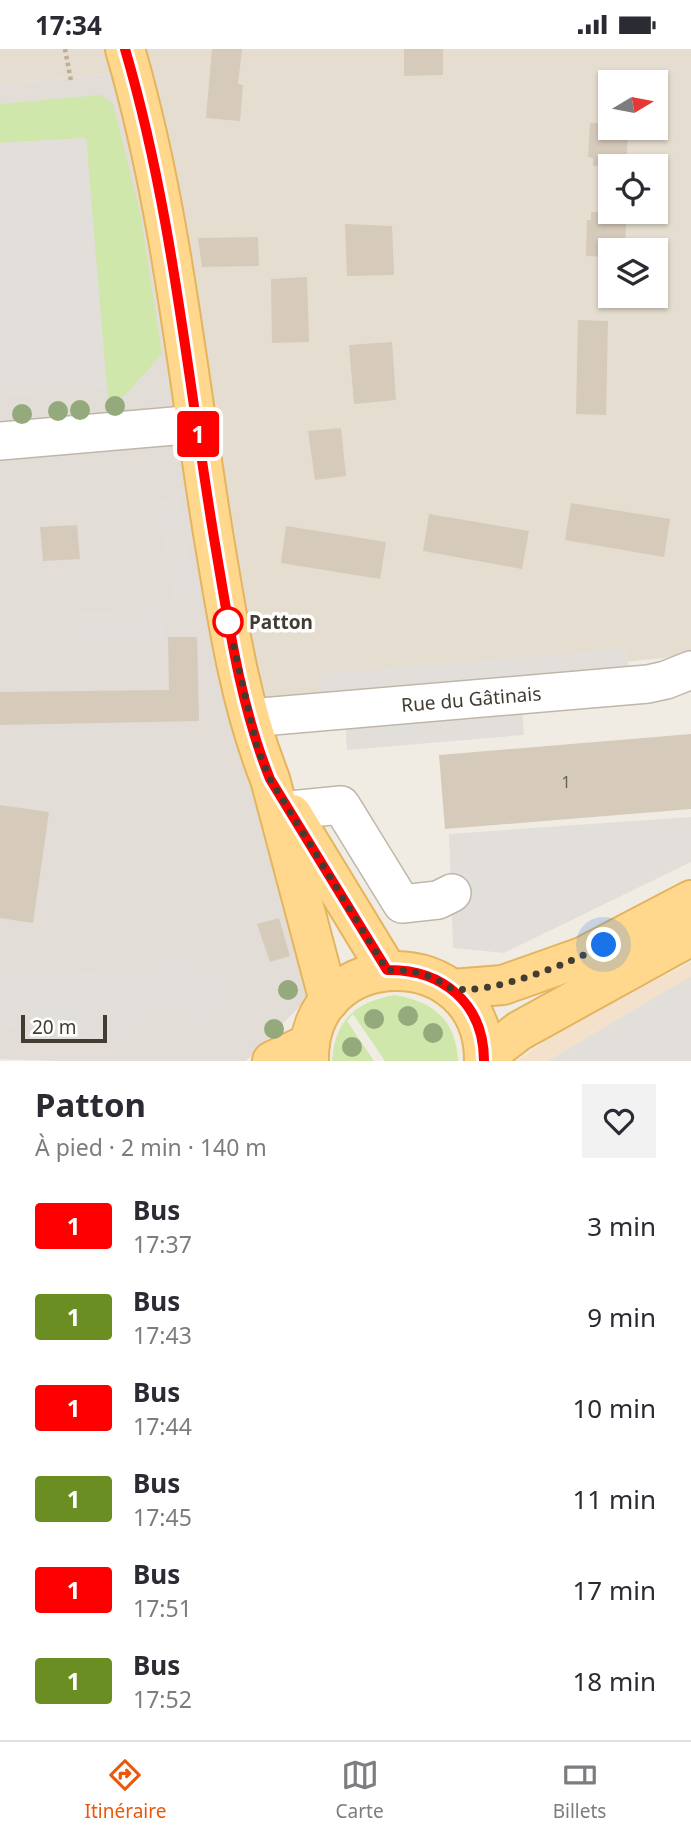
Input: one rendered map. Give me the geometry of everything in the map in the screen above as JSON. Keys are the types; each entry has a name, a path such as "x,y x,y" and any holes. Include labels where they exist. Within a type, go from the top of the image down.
{"main road":[{"path":"125,49 156,172 231,640 257,747 280,795 387,970"},
{"path":"280,795 329,1001"},
{"path":"452,989 503,985 582,957 691,899"},
{"path":"484,1060 519,1031 691,936"},
{"path":"272,1061 309,1052 320,1014 329,1001 355,980 370,973 387,970 421,973 452,989 463,1000 479,1027 484,1060"}],"street":[{"path":"0,441 197,424"},
{"name":"Rue du Gâtinais","path":"250,718 648,684 691,670"},
{"path":"280,795 341,805 402,904 438,900 452,893"}],"path":[{"path":"65,49 71,81"}],"shaded area":[{"path":"0,49 691,49 691,655 267,699 211,440 137,71 0,84"},
{"path":"138,71 211,440 267,699 315,991 246,1061 0,1059 0,84"},
{"path":"86,138 106,388 0,396 0,143"},
{"path":"179,497 195,597 173,601 157,501"},
{"path":"162,610 163,640 73,642 72,613"},
{"path":"627,649 630,685 521,694 524,735 347,750 344,709 322,710 319,674"},
{"path":"691,817 691,862 504,953 453,948 449,834"},
{"path":"180,953 230,980 241,1001 190,1031 173,1008 117,1042 0,1026 0,977 70,974 137,967"},
{"path":"691,962 691,1061 517,1061 560,1030"},
{"path":"691,977 691,1061 548,1061 667,990"}],"green space":[{"path":"101,95 113,104 140,212 162,354 124,396 108,398 86,138 0,143 0,104"},
{"path":"395,995 421,1003 440,1015 453,1034 458,1061 385,1061 353,1014 347,1021 374,1061 332,1061 337,1034 350,1015 369,1003"}],"building":[{"path":"212,49 242,49 238,84 243,85 240,121 206,118"},
{"path":"404,49 443,49 443,75 404,76"},
{"path":"590,123 598,123 598,140 628,140 627,154 598,154 598,166 593,166 593,158 588,157"},
{"path":"591,212 598,212 598,224 626,224 625,238 598,238 598,256 586,256 587,220 591,220"},
{"path":"345,224 392,226 394,275 347,276"},
{"path":"258,237 259,266 202,267 198,238"},
{"path":"307,277 309,342 272,343 271,279"},
{"path":"578,320 608,321 606,415 576,414"},
{"path":"392,342 396,400 354,404 349,345"},
{"path":"341,428 346,476 315,480 308,431"},
{"path":"571,503 670,519 664,557 565,540"},
{"path":"429,514 529,531 522,569 423,551"},
{"path":"77,525 80,559 43,561 40,527"},
{"path":"286,526 386,542 380,579 281,563"},
{"path":"168,637 197,637 199,721 0,725 0,692 169,690"},
{"path":"691,734 691,809 445,829 439,755"},
{"path":"0,805 49,812 33,923 0,918"},
{"path":"279,918 290,956 270,962 257,924"}],"bus line":[{"name":"1","path":"125,49 156,172 233,652 257,747 270,779 387,970 421,973 452,989 463,1000 479,1027 484,1061"}],"place":[{"name":"Patton","path":"228,622"}],"route":[{"path":"228,622 257,747 270,779 387,970 421,973 452,989 503,985 582,957 604,945"}]}
